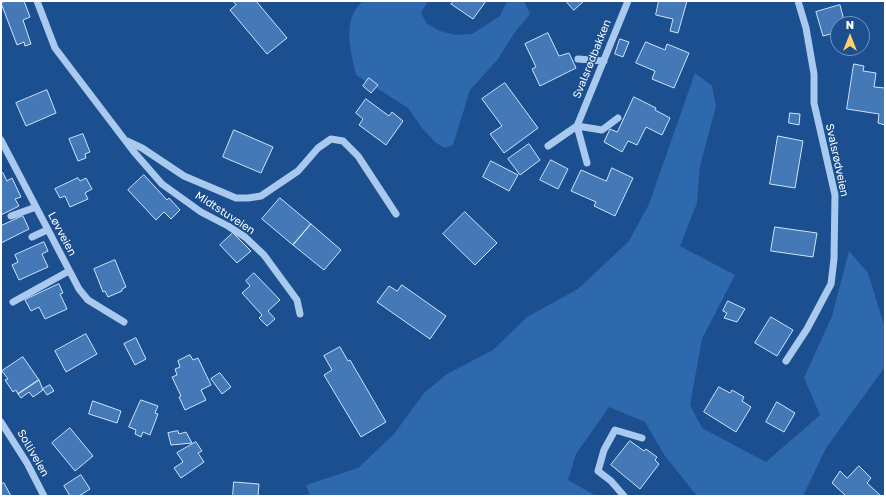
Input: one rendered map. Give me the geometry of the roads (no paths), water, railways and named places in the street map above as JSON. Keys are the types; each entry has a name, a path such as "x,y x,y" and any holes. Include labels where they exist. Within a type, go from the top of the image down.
{"street":[{"name":"Midtstuveien","path":"37,1 55,48 162,184 201,212 245,237 264,255 297,300 300,314"},
{"name":"Svalsrødbakken","path":"577,126 628,1"},
{"name":"Svalsrødveien","path":"786,362 807,329 831,284 834,259 835,195 814,103 814,74 806,28 798,1"},
{"path":"578,59 604,61"},
{"path":"548,146 577,126 602,130 618,118"},
{"path":"577,126 587,163"},
{"name":"Midtstuveien","path":"127,141 142,148 184,176 236,198 261,196 298,171 318,148 331,139 343,141 358,156 396,214"},
{"name":"Løvveien","path":"1,140 79,289 88,300 124,322"},
{"path":"11,216 36,207"},
{"path":"32,236 47,230"},
{"path":"13,302 69,271"},
{"name":"Solliveien","path":"1,422 27,463 44,496"},
{"path":"624,496 611,481 598,471 604,450 614,430 642,438"}]}
